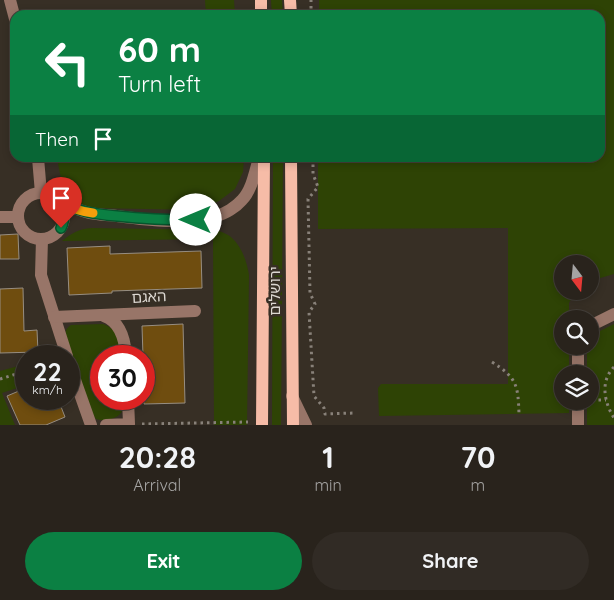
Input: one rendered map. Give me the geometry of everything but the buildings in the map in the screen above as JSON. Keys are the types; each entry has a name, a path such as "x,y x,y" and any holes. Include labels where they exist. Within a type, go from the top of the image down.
{"main road":[{"name":"ירושלים","path":"256,423 264,162"},
{"name":"ירושלים","path":"291,162 293,425"}],"street":[{"path":"38,162 41,193"},
{"path":"58,200 62,206 64,222 57,233 52,237 42,239 27,235 19,225 19,209 28,196 36,193 52,195 68,206 88,213 150,220 196,220 218,216 243,200 253,180 258,162"},
{"path":"0,217 18,217"},
{"path":"42,239 41,275 63,345"},
{"name":"האגם","path":"54,317 195,311"},
{"path":"599,322 614,314"},
{"path":"103,316 110,318 117,325 122,333 125,345"},
{"path":"80,394 91,425"},
{"path":"292,396 306,425"},
{"path":"106,425 129,424 128,410"},
{"path":"578,410 578,425"}],"path":[{"path":"313,162 313,174 318,187 308,199 310,293 315,304 309,312 314,396 324,408 325,414 354,413"},
{"path":"492,362 511,376 518,395 519,414"},
{"path":"614,367 608,372 605,383 608,409 614,418"},
{"path":"0,379 15,374"},
{"path":"599,400 606,400"},
{"path":"129,424 256,423"}],"green space":[{"path":"205,0 234,0 235,10 206,10"},
{"path":"271,0 282,0 283,10 272,10"},
{"path":"319,0 614,0 614,274 599,278 599,255 554,255 554,300 570,300 569,310 554,310 554,355 569,355 569,365 554,365 554,410 569,410 569,413 379,416 378,388 381,384 508,384 508,228 318,229 318,162 605,162 605,10 319,10"},
{"path":"58,162 244,162 243,172 235,189 219,201 199,210 92,208 79,205 68,195"},
{"path":"273,162 283,162 281,425 272,425"},
{"path":"92,228 217,230 229,235 236,242 247,265 249,275 247,425 214,425 213,239 62,241 76,232"},
{"path":"103,324 109,326 116,333 119,341 119,345 90,345 90,408 80,379 80,345 68,345 66,338 67,329 71,325"},
{"path":"614,324 614,425 587,425 587,410 599,410 599,365 587,365 587,355 599,355 599,332"},
{"path":"15,367 15,389 2,393 15,425 0,425 0,371"},
{"path":"91,410 122,410 118,416 110,419 96,419"}],"slow traffic":[{"path":"61,202 88,213 93,213"}],"route":[{"path":"61,228 64,222 64,214 58,200 68,206 88,213 150,220 196,220"}]}
